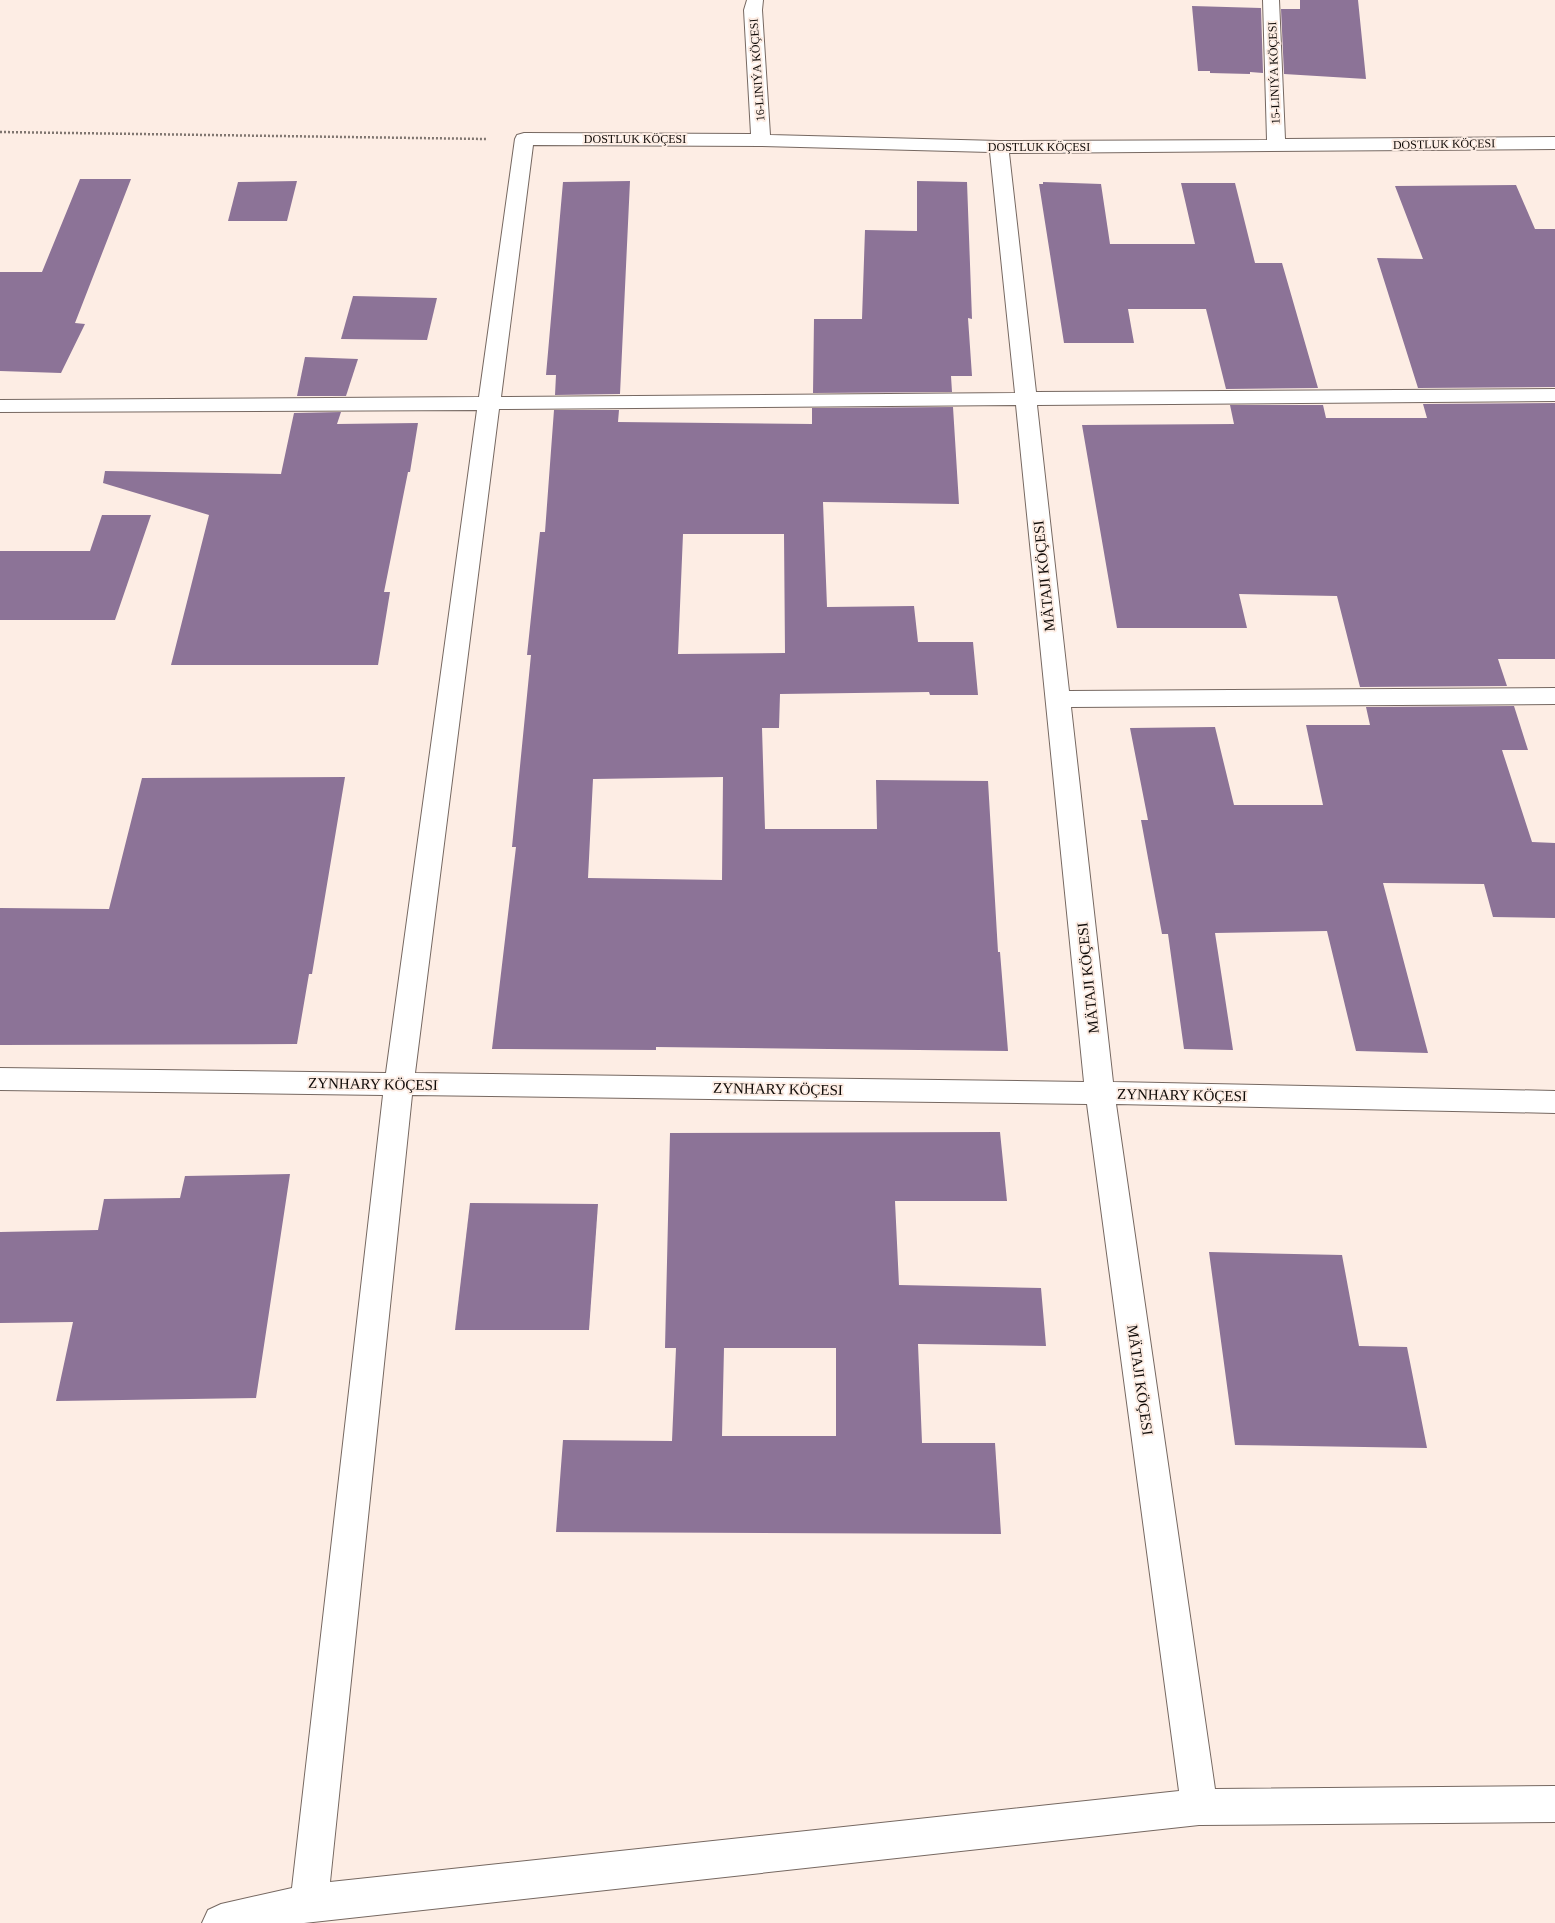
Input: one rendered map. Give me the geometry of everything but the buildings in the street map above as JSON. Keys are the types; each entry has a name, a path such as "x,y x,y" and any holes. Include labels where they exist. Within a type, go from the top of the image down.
{"street":[{"name":"16-LINIÝA KÖÇESI","path":"755,0 753,10 761,140"},
{"name":"15-LINIÝA KÖÇESI","path":"1271,0 1276,146"},
{"name":"DOSTLUK KÖÇESI","path":"524,139 761,140 999,147 1555,143"},
{"path":"309,1903 399,1084 524,139"},
{"name":"MÄTAJI KÖÇESI","path":"999,147 1100,1093 1199,1807"},
{"path":"0,406 1555,395"},
{"path":"1058,699 1555,696"},
{"name":"ZYNHARY KÖÇESI","path":"0,1079 1100,1093 1555,1102"},
{"path":"221,1923 309,1903 1199,1807 1555,1804"}],"path":[{"path":"0,132 524,139"}]}
